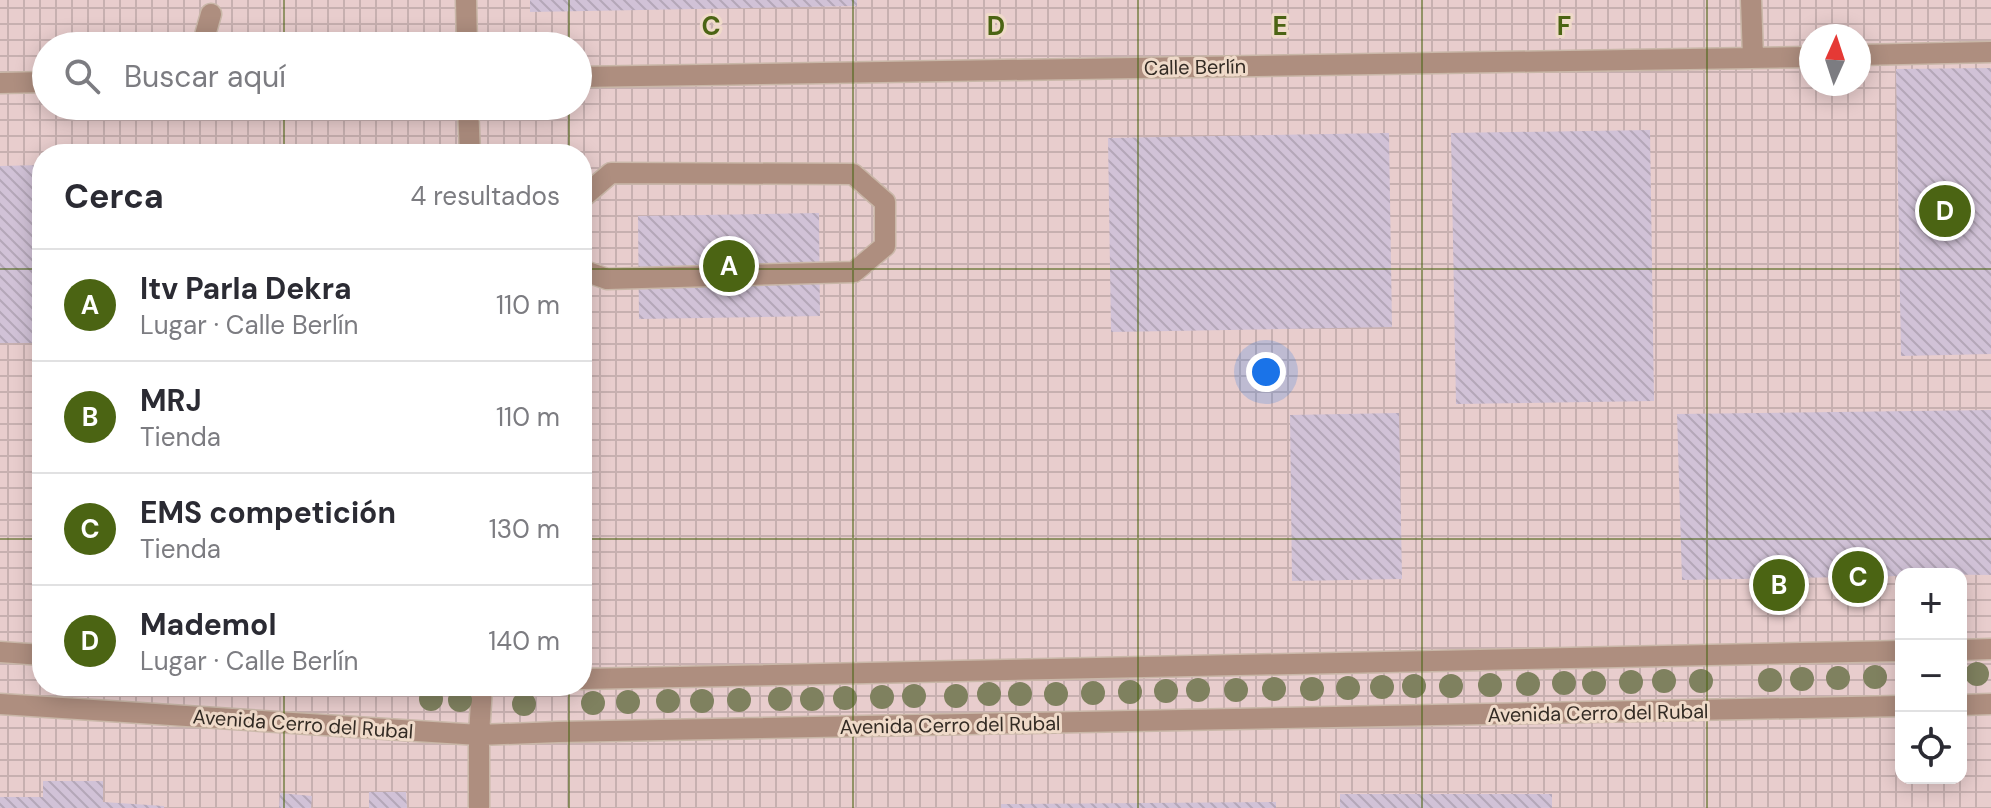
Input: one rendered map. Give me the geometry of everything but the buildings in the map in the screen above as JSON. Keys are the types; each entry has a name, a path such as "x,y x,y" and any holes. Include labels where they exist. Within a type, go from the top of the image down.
{"street":[{"path":"466,0 467,32"},
{"path":"1751,0 1753,58"},
{"path":"206,32 211,14"},
{"path":"1871,55 1991,52"},
{"name":"Calle Berlín","path":"592,77 1799,57"},
{"path":"0,83 32,82"},
{"path":"469,120 470,144"},
{"path":"592,189 611,173 853,174 885,202 885,246 854,272 607,279 592,274"},
{"path":"1967,650 1991,649"},
{"path":"592,679 1895,651"},
{"path":"0,652 32,654"},
{"path":"479,808 481,696"},
{"name":"Avenida Cerro del Rubal","path":"0,704 479,735 1895,706"},
{"path":"1967,705 1991,704"}],"shaded area":[{"path":"0,0 1991,0 1991,808 0,808"}],"place":[{"name":"Mademol","path":"1945,211"},
{"name":"Itv Parla Dekra","path":"729,266"},
{"name":"EMS competición","path":"1858,577"},
{"name":"MRJ","path":"1779,585"}]}
